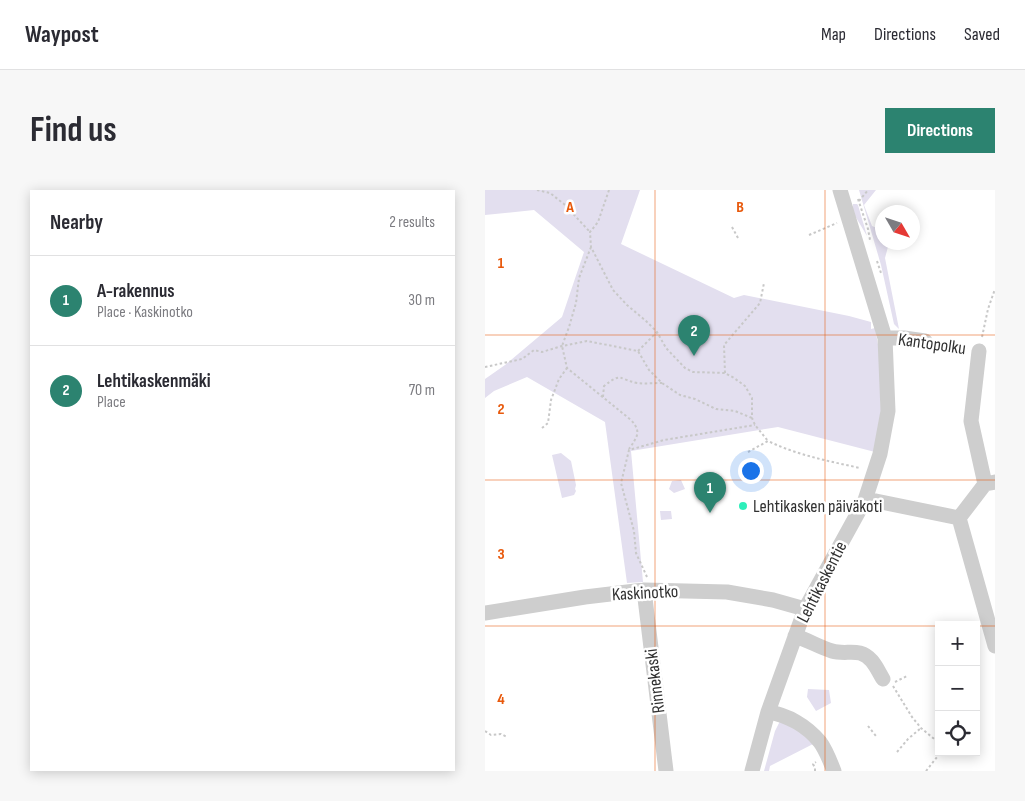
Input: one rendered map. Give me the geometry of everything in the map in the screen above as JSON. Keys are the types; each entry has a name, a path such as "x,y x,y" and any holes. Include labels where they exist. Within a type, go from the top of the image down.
{"street":[{"name":"Lehtikaskentie","path":"752,771 768,712 805,609 865,500 880,454 888,411 885,338 840,190"},
{"name":"Kantopolku","path":"885,338 925,341"},
{"path":"959,518 990,483 971,421 979,351"},
{"path":"865,500 959,518"},
{"path":"959,518 995,646"},
{"name":"Kaskinotko","path":"485,613 646,587 727,592 773,600 805,609"},
{"name":"Rinnekaski","path":"646,587 666,771"},
{"path":"795,636 842,653 860,653 869,658 883,679"},
{"path":"768,712 792,719 803,726 819,742 834,771"}],"path":[{"path":"537,190 550,193 564,204 590,232 591,247 613,290 657,332 666,348 685,368 693,372 725,374 745,386 752,398 752,418 767,441 799,454 874,471"},
{"path":"590,232 598,222 609,190"},
{"path":"868,190 858,200 872,248"},
{"path":"809,234 840,222"},
{"path":"731,227 738,238"},
{"path":"591,247 579,278 576,303 562,346 567,368 637,427 637,436 629,450 621,483 634,531 637,553 647,576 646,587"},
{"path":"877,261 882,278"},
{"path":"725,374 724,345 760,303 763,283"},
{"path":"979,351 988,309 995,289"},
{"path":"638,351 657,332"},
{"path":"485,367 522,359 534,350 542,352 587,341 638,351 649,370 662,383 680,395 695,399 716,409 735,411 752,418"},
{"name":"Kantopolku","path":"925,341 979,351"},
{"path":"542,428 548,423 551,400 559,380 567,368"},
{"path":"603,398 604,386 614,378 623,378 637,383 662,383"},
{"path":"629,450 664,440 755,425"},
{"path":"748,452 767,441"},
{"path":"907,676 891,685 921,728 935,740"},
{"path":"868,726 875,736"},
{"path":"897,752 921,728"},
{"path":"485,731 491,735 501,734 507,737"},
{"path":"926,771 938,756"}],"shaded area":[{"path":"485,190 640,190 621,244 734,298 744,295 871,322 871,329 875,328 879,350 881,410 875,452 778,427 631,451 643,582 627,583 605,422 527,377 494,391 485,398 485,379 505,365 562,317 584,252 534,210 485,215"},
{"path":"859,190 876,190 864,205 872,226 875,227 875,245"},
{"path":"853,204 858,205 867,236 851,209"},
{"path":"877,250 887,250 885,258 899,329 894,324"},
{"path":"561,453 571,461 576,485 574,495 562,498 552,455"},
{"path":"681,480 685,489 674,493 669,489 672,481"},
{"path":"660,511 671,511 672,519 661,520"},
{"path":"808,689 829,690 831,703 816,711 807,697"},
{"path":"780,721 790,724 815,743 770,766 769,771 764,771 775,731"}],"place":[{"name":"Lehtikaskenmäki","path":"694,356"},
{"name":"Lehtikasken päiväkoti","path":"743,506"},
{"name":"A-rakennus","path":"710,513"}]}
